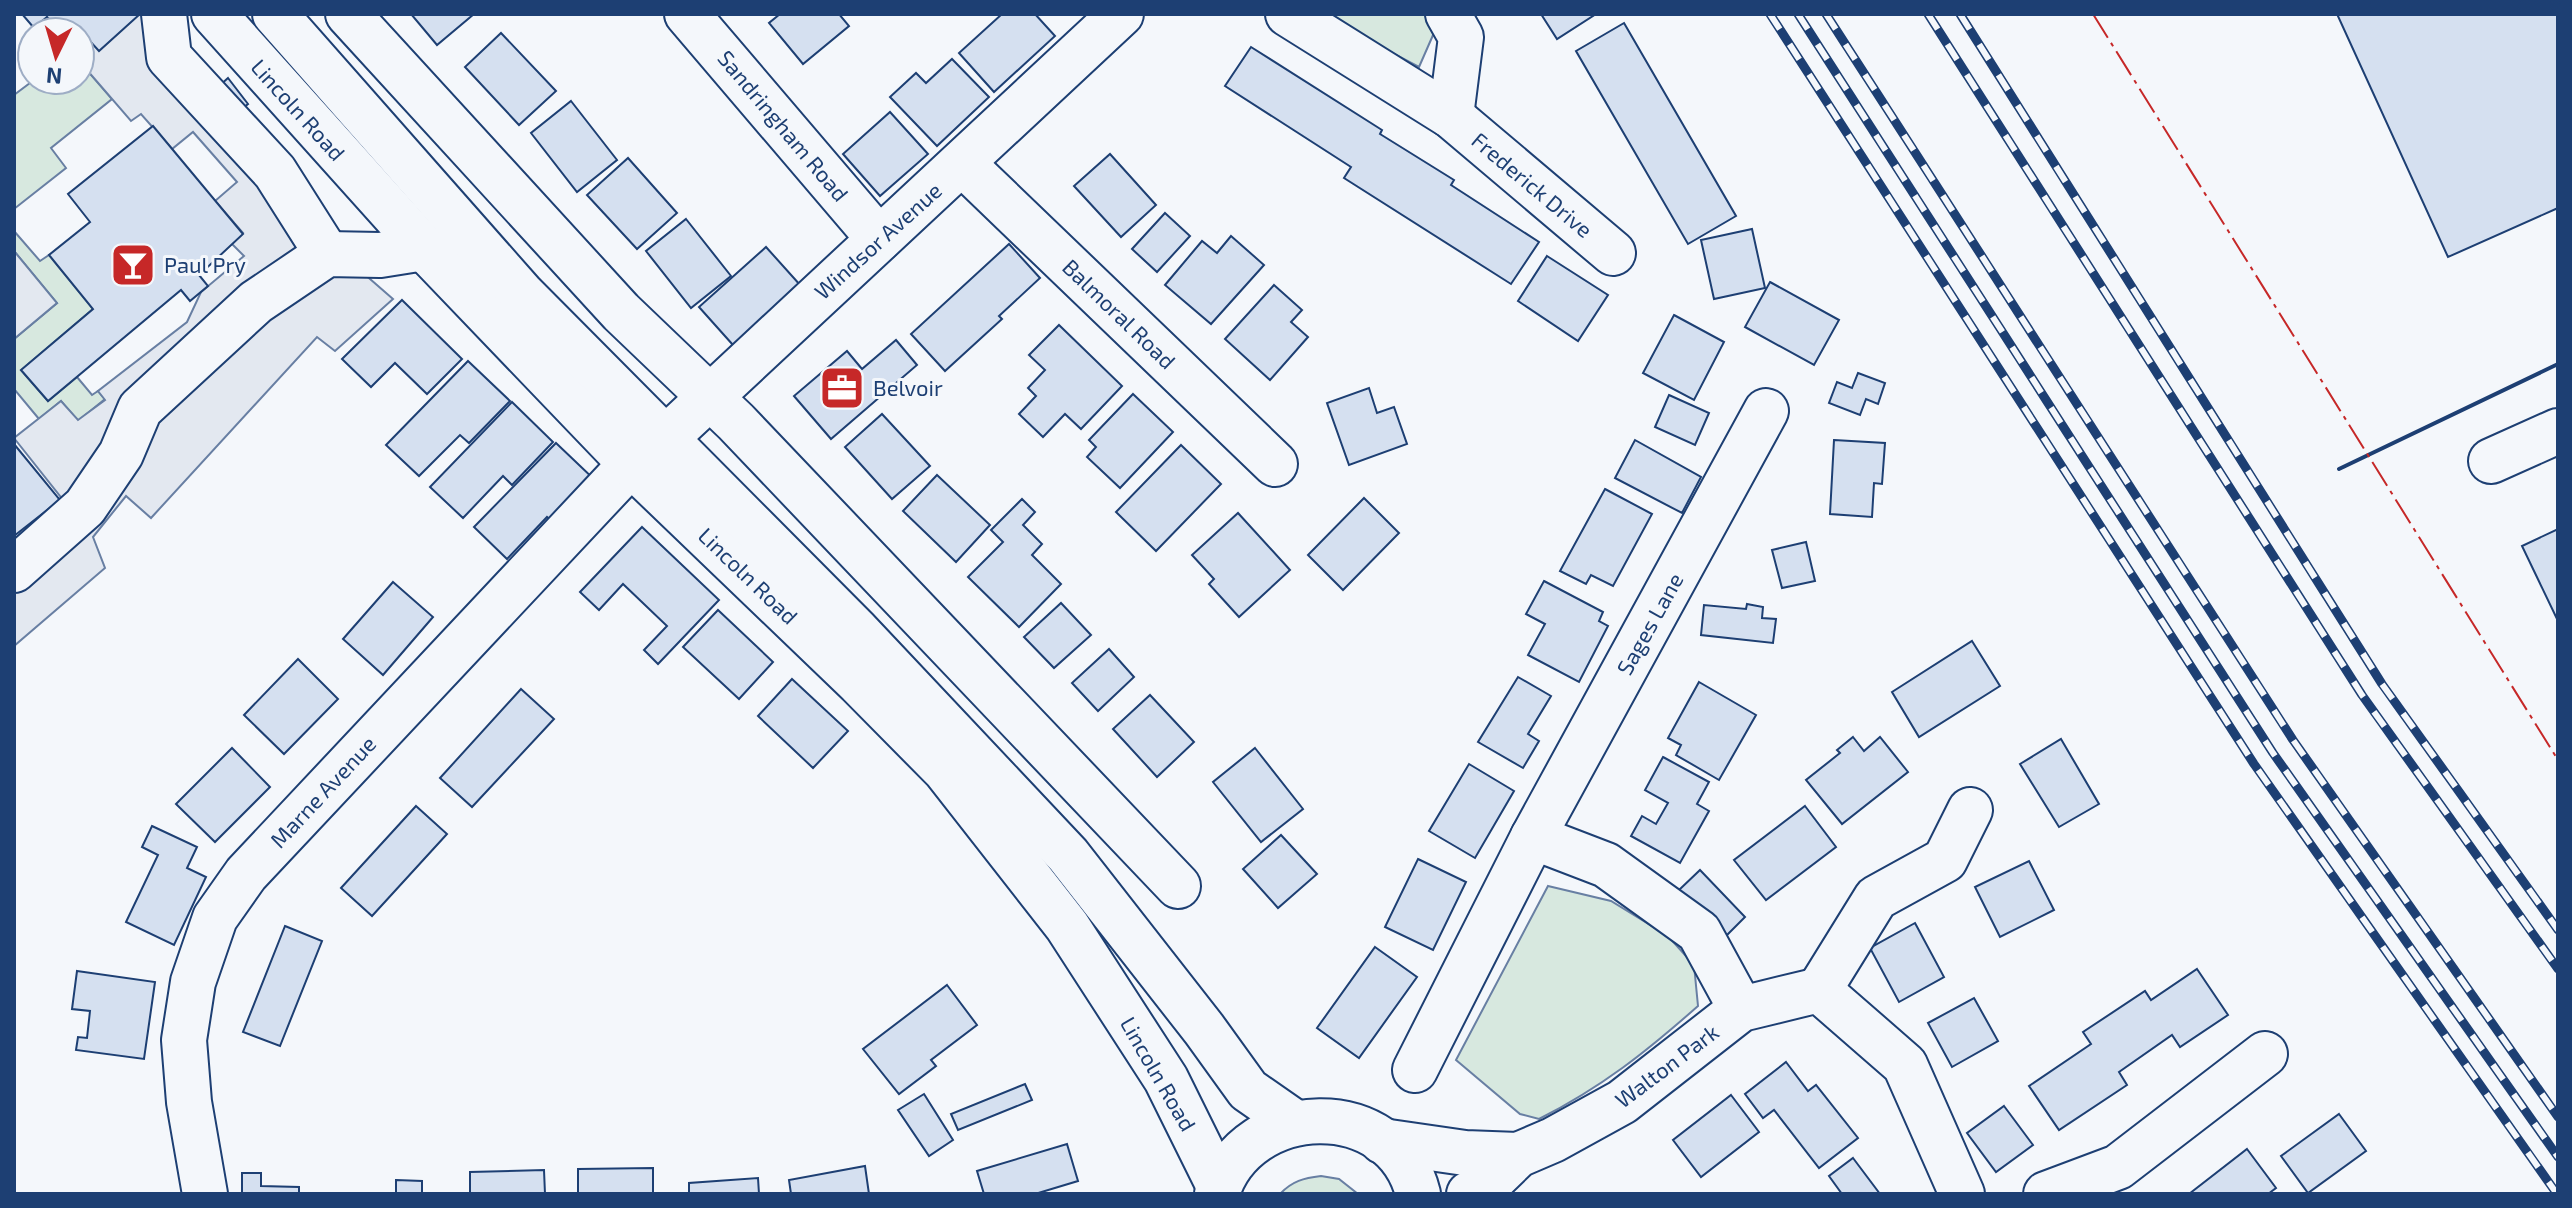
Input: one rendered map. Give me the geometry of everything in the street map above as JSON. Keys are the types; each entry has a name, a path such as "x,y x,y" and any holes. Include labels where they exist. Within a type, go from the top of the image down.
{"main road":[{"path":"164,14 169,57 275,172 327,254"},
{"name":"Lincoln Road","path":"214,14 424,248 631,464 945,770 1075,938 1166,1079 1218,1190"},
{"name":"Lincoln Road","path":"275,14 522,294 867,642 1068,855 1248,1090 1294,1122"},
{"path":"348,14 621,312 736,422 1178,886"},
{"name":"Sandringham Road","path":"687,14 879,239"},
{"name":"Windsor Avenue","path":"666,438 1121,14"},
{"name":"Frederick Drive","path":"1288,14 1451,116 1613,253"},
{"name":"Frederick Drive","path":"1448,14 1461,37 1451,116"},
{"name":"Balmoral Road","path":"963,164 1275,464"},
{"path":"14,570 85,507 121,454 140,409 256,302 327,254 380,255 424,248"},
{"name":"Sages Lane","path":"1415,1070 1533,837 1766,411"},
{"path":"2491,461 2558,431"},
{"name":"Marne Avenue","path":"205,1194 189,1102 184,1040 193,982 215,918 246,874 631,464"},
{"path":"1962,1194 1905,1065 1819,990 1876,898 1945,860 1970,810"},
{"path":"1533,837 1606,865 1699,932 1741,1009"},
{"name":"Walton Park","path":"1469,1194 1485,1187 1518,1155 1553,1140 1622,1102 1741,1009 1819,990"},
{"path":"2046,1194 2118,1167 2265,1054"},
{"path":"1218,1190 1237,1157 1263,1135 1294,1122 1329,1120 1357,1127 1382,1141 1407,1165 1418,1194"},
{"name":"Walton Park","path":"1382,1141 1465,1153 1518,1155"}],"shaded area":[{"path":"116,14 142,14 354,265 393,299 335,351 317,337 151,518 126,496 93,537 105,568 14,646 14,541 60,500 79,520 14,438 61,401 78,420 105,400 98,391 187,322 201,292 244,256 232,244 243,233 215,201 237,182 193,132 172,149 141,114 131,121 96,81 96,31"},
{"path":"1318,14 1429,14 1437,26 1419,67"},
{"path":"96,80 112,99 51,148 66,168 14,209 14,95 96,96"},
{"path":"14,231 40,261 49,255 93,309 21,370 48,401 77,377 92,395 98,391 105,399 78,421 61,401 39,419 14,389 14,339 57,303 14,251"},
{"path":"14,251 57,303 14,339"},
{"path":"1548,886 1611,901 1668,936 1694,965 1698,1006 1623,1068 1539,1119 1520,1114 1456,1060"},
{"path":"1321,1176 1339,1179 1358,1194 1280,1194 1299,1181"}],"building":[{"path":"22,14 140,14 99,51 96,48 96,16"},
{"path":"411,14 474,14 437,45"},
{"path":"780,14 839,14 849,26 803,64 769,23"},
{"path":"1002,14 1035,14 1055,36 994,92 959,53"},
{"path":"1541,14 1596,14 1557,39"},
{"path":"2337,14 2558,14 2558,208 2448,257"},
{"path":"1624,23 1736,216 1688,244 1576,51"},
{"path":"501,33 556,91 519,125 465,67"},
{"path":"1251,47 1382,130 1380,134 1454,180 1451,185 1539,242 1511,284 1344,178 1351,167 1225,86"},
{"path":"952,59 989,97 937,146 890,97 916,73 926,83"},
{"path":"228,78 248,104 239,111 219,86"},
{"path":"571,101 617,160 577,192 531,133"},
{"path":"890,112 928,154 880,196 843,154"},
{"name":"Paul Pry","path":"153,126 243,234 199,275 208,286 190,301 181,290 48,401 21,370 93,309 49,255 90,222 68,194"},
{"path":"1110,154 1156,205 1121,237 1074,186"},
{"path":"628,158 677,213 637,249 587,195"},
{"path":"1165,213 1190,236 1157,272 1132,249"},
{"path":"686,219 731,276 691,308 646,251"},
{"path":"1752,229 1765,288 1714,299 1701,240"},
{"path":"1231,236 1264,265 1211,324 1165,285 1202,241 1217,253"},
{"path":"1009,244 1040,278 999,316 1002,319 945,371 911,334"},
{"path":"766,247 801,286 733,345 699,307"},
{"path":"1547,256 1608,295 1578,341 1518,301"},
{"path":"1770,282 1839,320 1814,365 1745,327"},
{"path":"1274,285 1302,310 1291,322 1308,337 1270,380 1225,339"},
{"path":"402,300 462,359 427,394 395,363 371,387 342,359"},
{"path":"1674,315 1724,342 1694,400 1643,373"},
{"path":"1059,325 1122,386 1081,429 1065,414 1043,437 1019,414 1036,396 1028,388 1045,370 1029,355"},
{"path":"896,340 917,365 831,439 794,396 847,351 862,369"},
{"path":"468,361 510,401 469,443 460,435 419,476 386,445"},
{"path":"1858,373 1885,383 1878,404 1866,399 1860,415 1829,403 1837,382 1852,388"},
{"path":"1369,388 1377,413 1394,407 1407,444 1349,465 1327,403"},
{"path":"1133,394 1173,432 1120,488 1087,457 1096,447 1089,440"},
{"path":"1669,395 1709,413 1695,445 1655,427"},
{"path":"512,402 553,442 512,485 503,476 463,518 430,487"},
{"path":"882,414 930,466 892,499 845,447"},
{"path":"1635,440 1701,477 1682,513 1615,478"},
{"path":"1834,440 1885,443 1882,484 1874,483 1872,517 1830,514"},
{"path":"556,443 598,483 556,525 547,517 507,559 474,527"},
{"path":"14,444 60,500 14,536"},
{"path":"1181,445 1221,484 1156,551 1116,512"},
{"path":"937,475 990,525 956,562 903,511"},
{"path":"1605,489 1652,514 1613,586 1591,575 1586,584 1560,571"},
{"path":"1364,498 1399,533 1343,590 1308,555"},
{"path":"1022,499 1035,512 1023,525 1042,544 1032,555 1061,584 1019,627 968,577 1003,542 991,530"},
{"path":"1238,513 1290,570 1239,617 1209,584 1214,579 1192,555"},
{"path":"642,527 719,600 658,664 644,650 667,626 623,584 599,610 580,592"},
{"path":"2558,529 2558,621 2522,546"},
{"path":"1806,542 1815,581 1782,588 1772,550"},
{"path":"1544,581 1603,612 1599,621 1608,626 1579,682 1528,655 1545,624 1526,614"},
{"path":"393,582 433,617 383,675 343,639"},
{"path":"1061,603 1091,635 1054,668 1024,637"},
{"path":"1747,604 1763,607 1762,618 1776,619 1773,643 1701,635 1704,605 1746,609"},
{"path":"718,610 773,662 739,699 683,647"},
{"path":"1972,641 2000,686 1919,737 1892,692"},
{"path":"1109,649 1134,677 1098,711 1072,683"},
{"path":"298,659 338,699 284,754 244,715"},
{"path":"1518,677 1551,696 1528,734 1539,741 1523,768 1478,742"},
{"path":"792,679 848,731 813,768 758,716"},
{"path":"1699,682 1756,715 1719,780 1676,755 1681,745 1668,738"},
{"path":"521,689 554,719 472,807 440,778"},
{"path":"1150,695 1194,742 1157,777 1113,729"},
{"path":"1853,737 1864,751 1880,737 1908,772 1842,824 1806,780 1840,753 1837,750"},
{"path":"2061,739 2099,804 2059,827 2020,764"},
{"path":"232,748 270,787 215,842 176,804"},
{"path":"1255,748 1303,809 1261,842 1213,782"},
{"path":"1663,757 1709,782 1697,804 1709,811 1680,863 1631,836 1642,816 1656,824 1668,803 1645,790"},
{"path":"1469,764 1514,791 1475,858 1429,831"},
{"path":"416,806 447,834 372,916 341,888"},
{"path":"1805,806 1836,847 1766,900 1734,860"},
{"path":"152,826 197,847 187,868 206,877 174,945 126,922 158,855 142,847"},
{"path":"1281,835 1317,874 1278,908 1243,869"},
{"path":"1418,859 1466,882 1433,950 1385,927"},
{"path":"2029,861 2054,910 2000,937 1975,887"},
{"path":"1700,870 1745,917 1725,937 1679,890"},
{"path":"1915,923 1944,977 1899,1002 1870,948"},
{"path":"285,926 322,941 280,1046 243,1032"},
{"path":"1375,947 1417,977 1359,1058 1317,1028"},
{"path":"2197,969 2228,1015 2180,1047 2172,1035 2119,1072 2127,1085 2059,1130 2029,1086 2091,1044 2083,1032 2145,991 2151,1000"},
{"path":"77,971 155,982 144,1059 76,1050 78,1037 87,1038 90,1011 72,1009"},
{"path":"947,985 977,1025 931,1060 936,1066 899,1094 863,1049"},
{"path":"1974,998 1998,1041 1952,1067 1928,1023"},
{"path":"1786,1062 1808,1091 1816,1085 1858,1138 1819,1168 1774,1110 1763,1118 1745,1094"},
{"path":"1025,1084 1032,1100 958,1130 951,1114"},
{"path":"924,1094 953,1140 929,1156 898,1110"},
{"path":"1731,1095 1759,1132 1701,1177 1673,1140"},
{"path":"2004,1106 2033,1145 1996,1172 1967,1133"},
{"path":"2339,1114 2366,1151 2308,1193 2281,1156"},
{"path":"1067,1144 1078,1181 1035,1194 984,1194 977,1171"},
{"path":"2247,1149 2276,1188 2268,1194 2189,1194"},
{"path":"1853,1158 1880,1194 1842,1194 1829,1176"},
{"path":"865,1166 869,1194 791,1194 789,1180"},
{"path":"653,1168 653,1194 578,1194 578,1169"},
{"path":"544,1170 545,1194 470,1194 470,1172"},
{"path":"242,1173 261,1173 261,1186 299,1187 299,1194 242,1194"},
{"path":"758,1178 759,1194 689,1194 689,1183"},
{"path":"396,1180 422,1181 422,1194 396,1194"}],"railway":[{"path":"1770,14 2254,764 2557,1194"},
{"path":"1798,14 2273,753 2558,1157"},
{"path":"1826,14 2293,740 2558,1117"},
{"path":"1928,14 2362,695 2558,969"},
{"path":"1960,14 2382,684 2558,930"}],"wall":[{"path":"2339,469 2558,364"}],"power":[{"path":"2093,14 2558,760"}],"place":[{"name":"Paul Pry","path":"133,265"},
{"name":"Belvoir","path":"842,388"}]}
